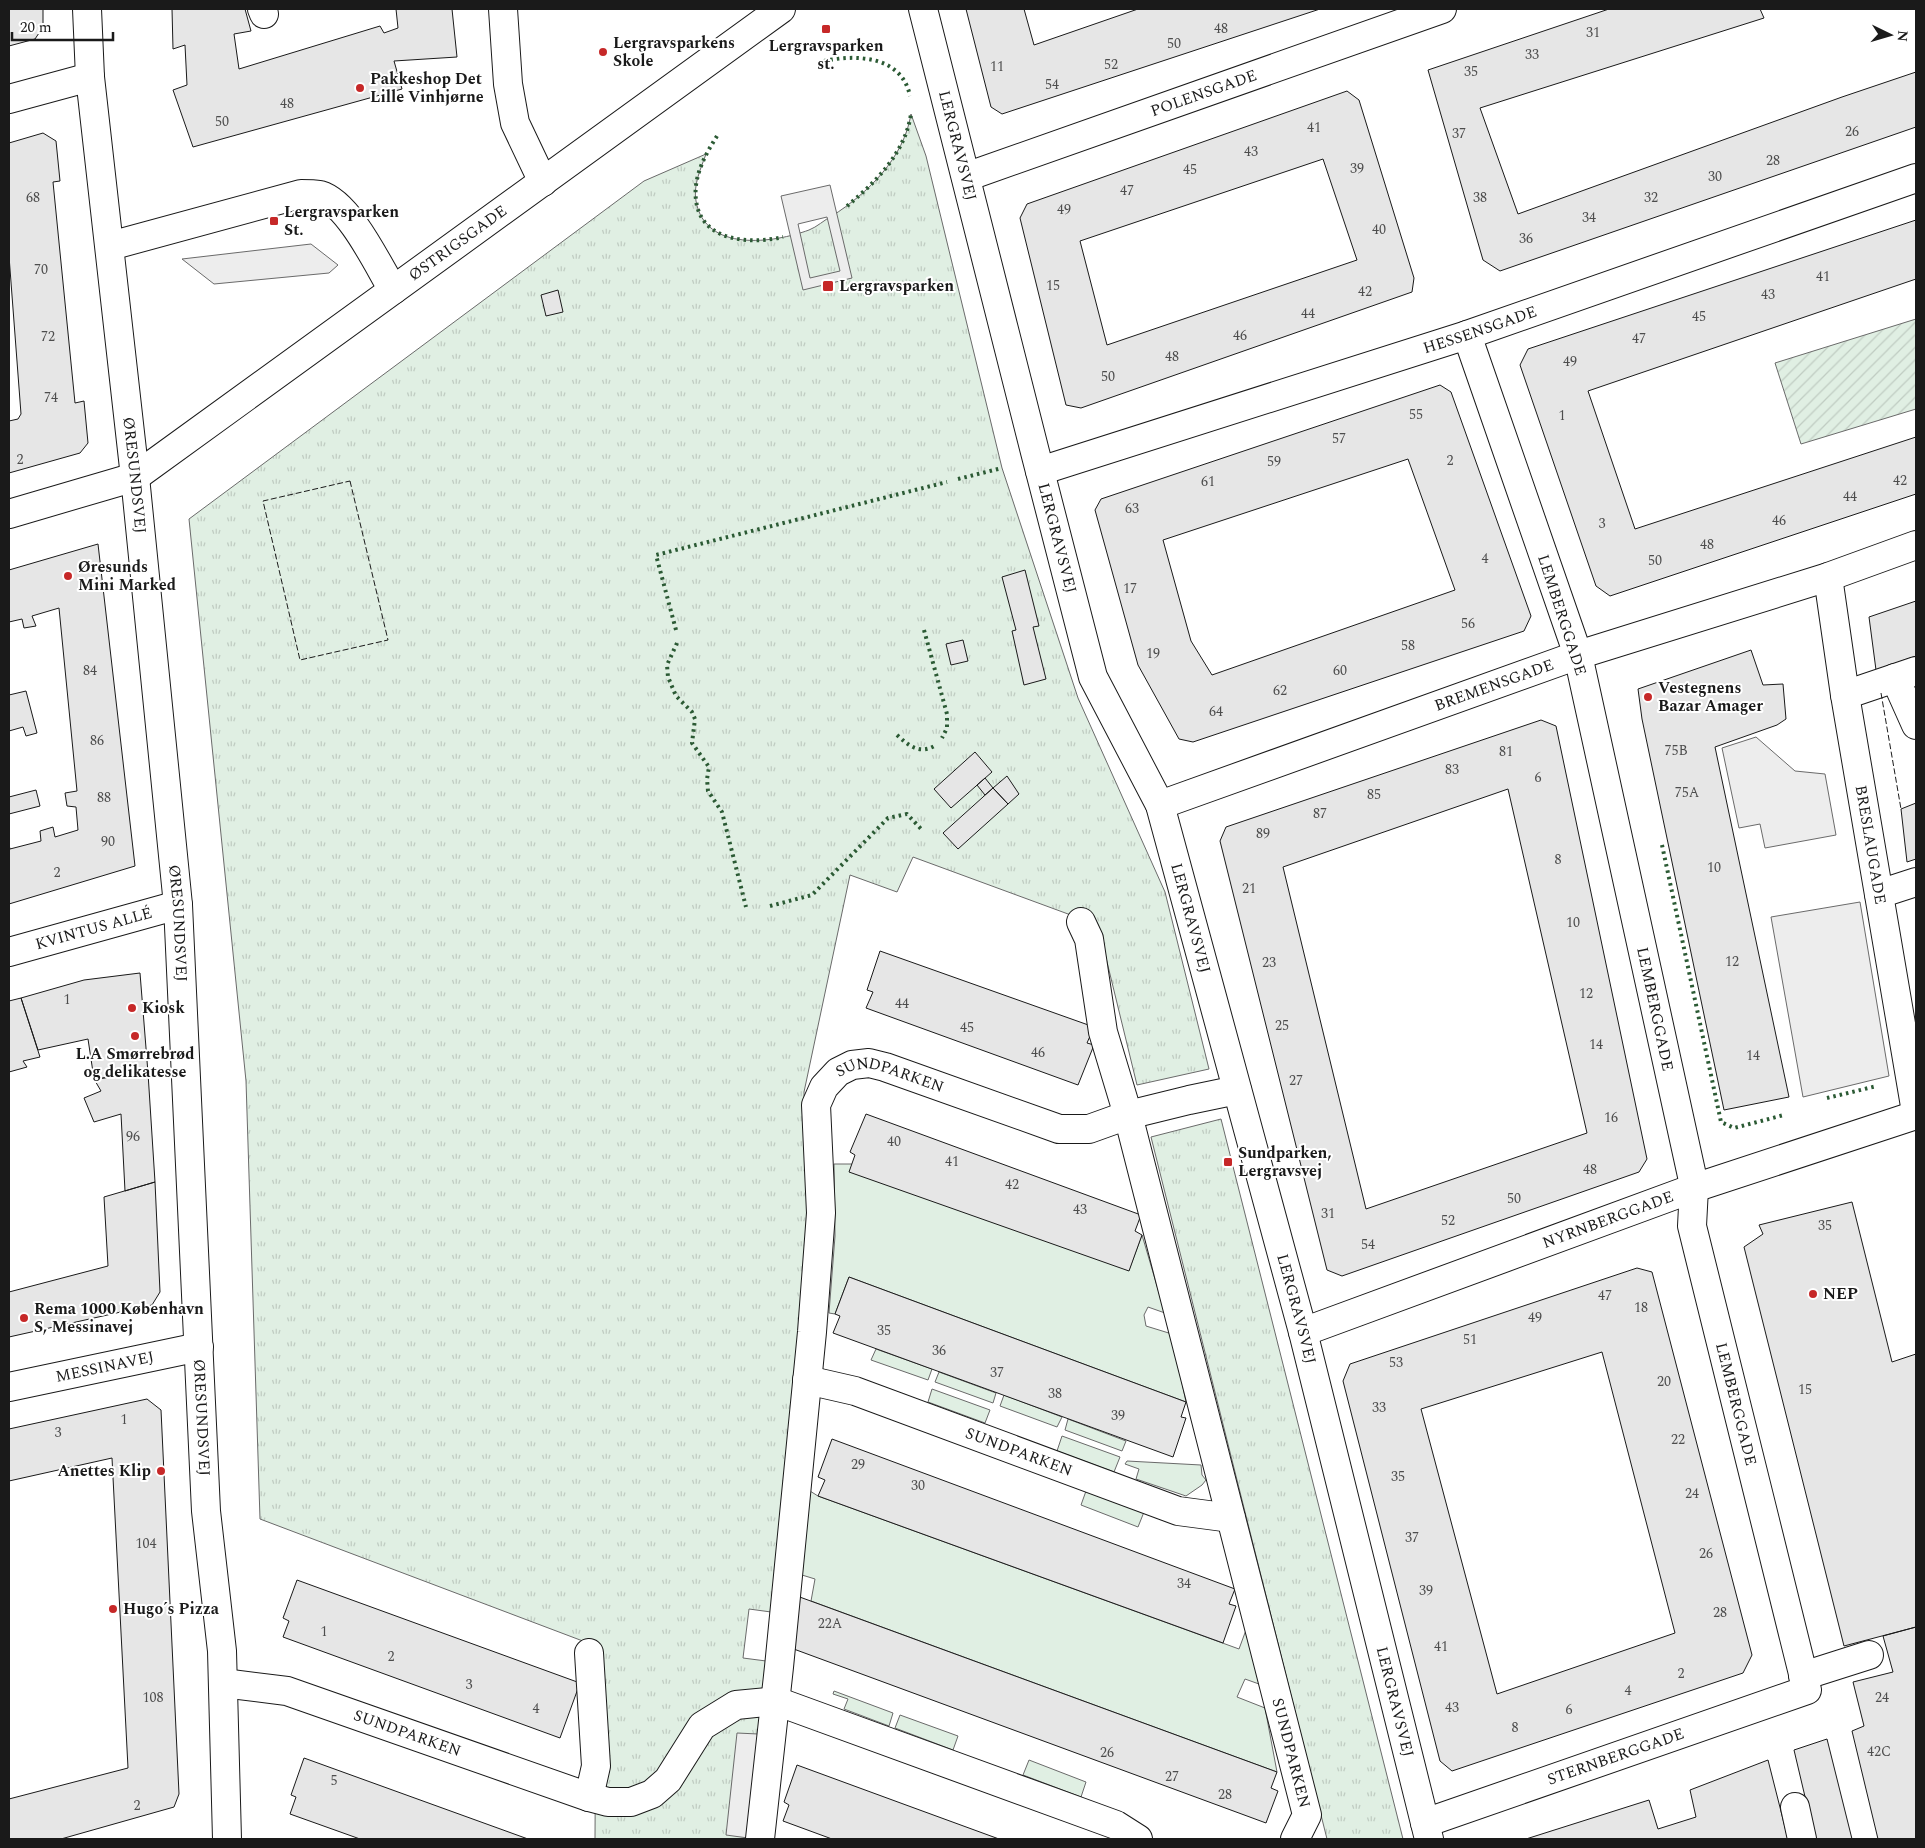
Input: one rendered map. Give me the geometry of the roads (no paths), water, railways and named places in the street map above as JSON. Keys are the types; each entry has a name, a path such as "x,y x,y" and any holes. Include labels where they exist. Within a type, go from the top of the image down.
{"street":[{"name":"ØRESUNDSVEJ","path":"87,9 90,77 135,477 178,904 206,1511 219,1617 224,1683 227,1839"},
{"path":"503,9 508,84 515,123 542,182"},
{"name":"ØSTRIGSGADE","path":"9,514 135,477 781,9"},
{"name":"LERGRAVSVEJ","path":"923,9 1093,676 1160,805 1302,1332 1427,1831"},
{"name":"POLENSGADE","path":"966,177 1442,9"},
{"path":"9,99 90,77"},
{"name":"HESSENSGADE","path":"1040,471 1467,336 1916,178"},
{"path":"110,246 301,194 322,196 339,206 355,225 393,290"},
{"name":"LEMBERGGADE","path":"1467,336 1578,656 1694,1188 1692,1226 1805,1683"},
{"name":"BREMENSGADE","path":"1160,805 1578,656 1828,577 1916,546"},
{"name":"BRESLAUGADE","path":"1828,577 1845,694 1916,1114"},
{"path":"1845,694 1905,674 1916,725"},
{"path":"1878,894 1916,882"},
{"name":"KVINTUS ALLÉ","path":"9,952 178,904"},
{"name":"SUNDPARKEN","path":"1081,922 1089,939 1103,1032 1128,1115 1306,1815 1295,1839"},
{"name":"SUNDPARKEN","path":"760,1839 776,1701 808,1380 822,1213 816,1105 824,1086 838,1072 852,1065 869,1063 1059,1129 1089,1130 1128,1115 1238,1090"},
{"name":"NYRNBERGGADE","path":"1302,1332 1694,1188 1916,1114"},
{"name":"MESSINAVEJ","path":"9,1387 199,1347"},
{"name":"SUNDPARKEN","path":"808,1380 855,1391 1178,1511 1230,1518"},
{"path":"589,1653 596,1766 589,1796"},
{"name":"STERNBERGGADE","path":"1427,1831 1805,1683 1870,1655"},
{"name":"SUNDPARKEN","path":"224,1683 287,1691 608,1802 631,1802 652,1794 668,1780 702,1726 736,1705 776,1701 1116,1825 1138,1839"},
{"path":"1795,1807 1802,1839"}],"place":[{"name":"Lergravsparken st.","path":"826,29"},
{"name":"Lergravsparkens Skole","path":"603,52"},
{"name":"Pakkeshop Det Lille Vinhjørne","path":"360,88"},
{"name":"Lergravsparken St.","path":"274,221"},
{"name":"Lergravsparken","path":"828,286"},
{"name":"Øresunds Mini Marked","path":"68,576"},
{"name":"Vestegnens Bazar Amager","path":"1648,697"},
{"name":"Kiosk","path":"132,1008"},
{"name":"L.A Smørrebrød og delikatesse","path":"135,1036"},
{"name":"Sundparken, Lergravsvej","path":"1228,1162"},
{"name":"NEP","path":"1813,1294"},
{"name":"Rema 1000 København S, Messinavej","path":"24,1318"},
{"name":"Anettes Klip","path":"161,1471"},
{"name":"Hugo´s Pizza","path":"113,1609"}]}
